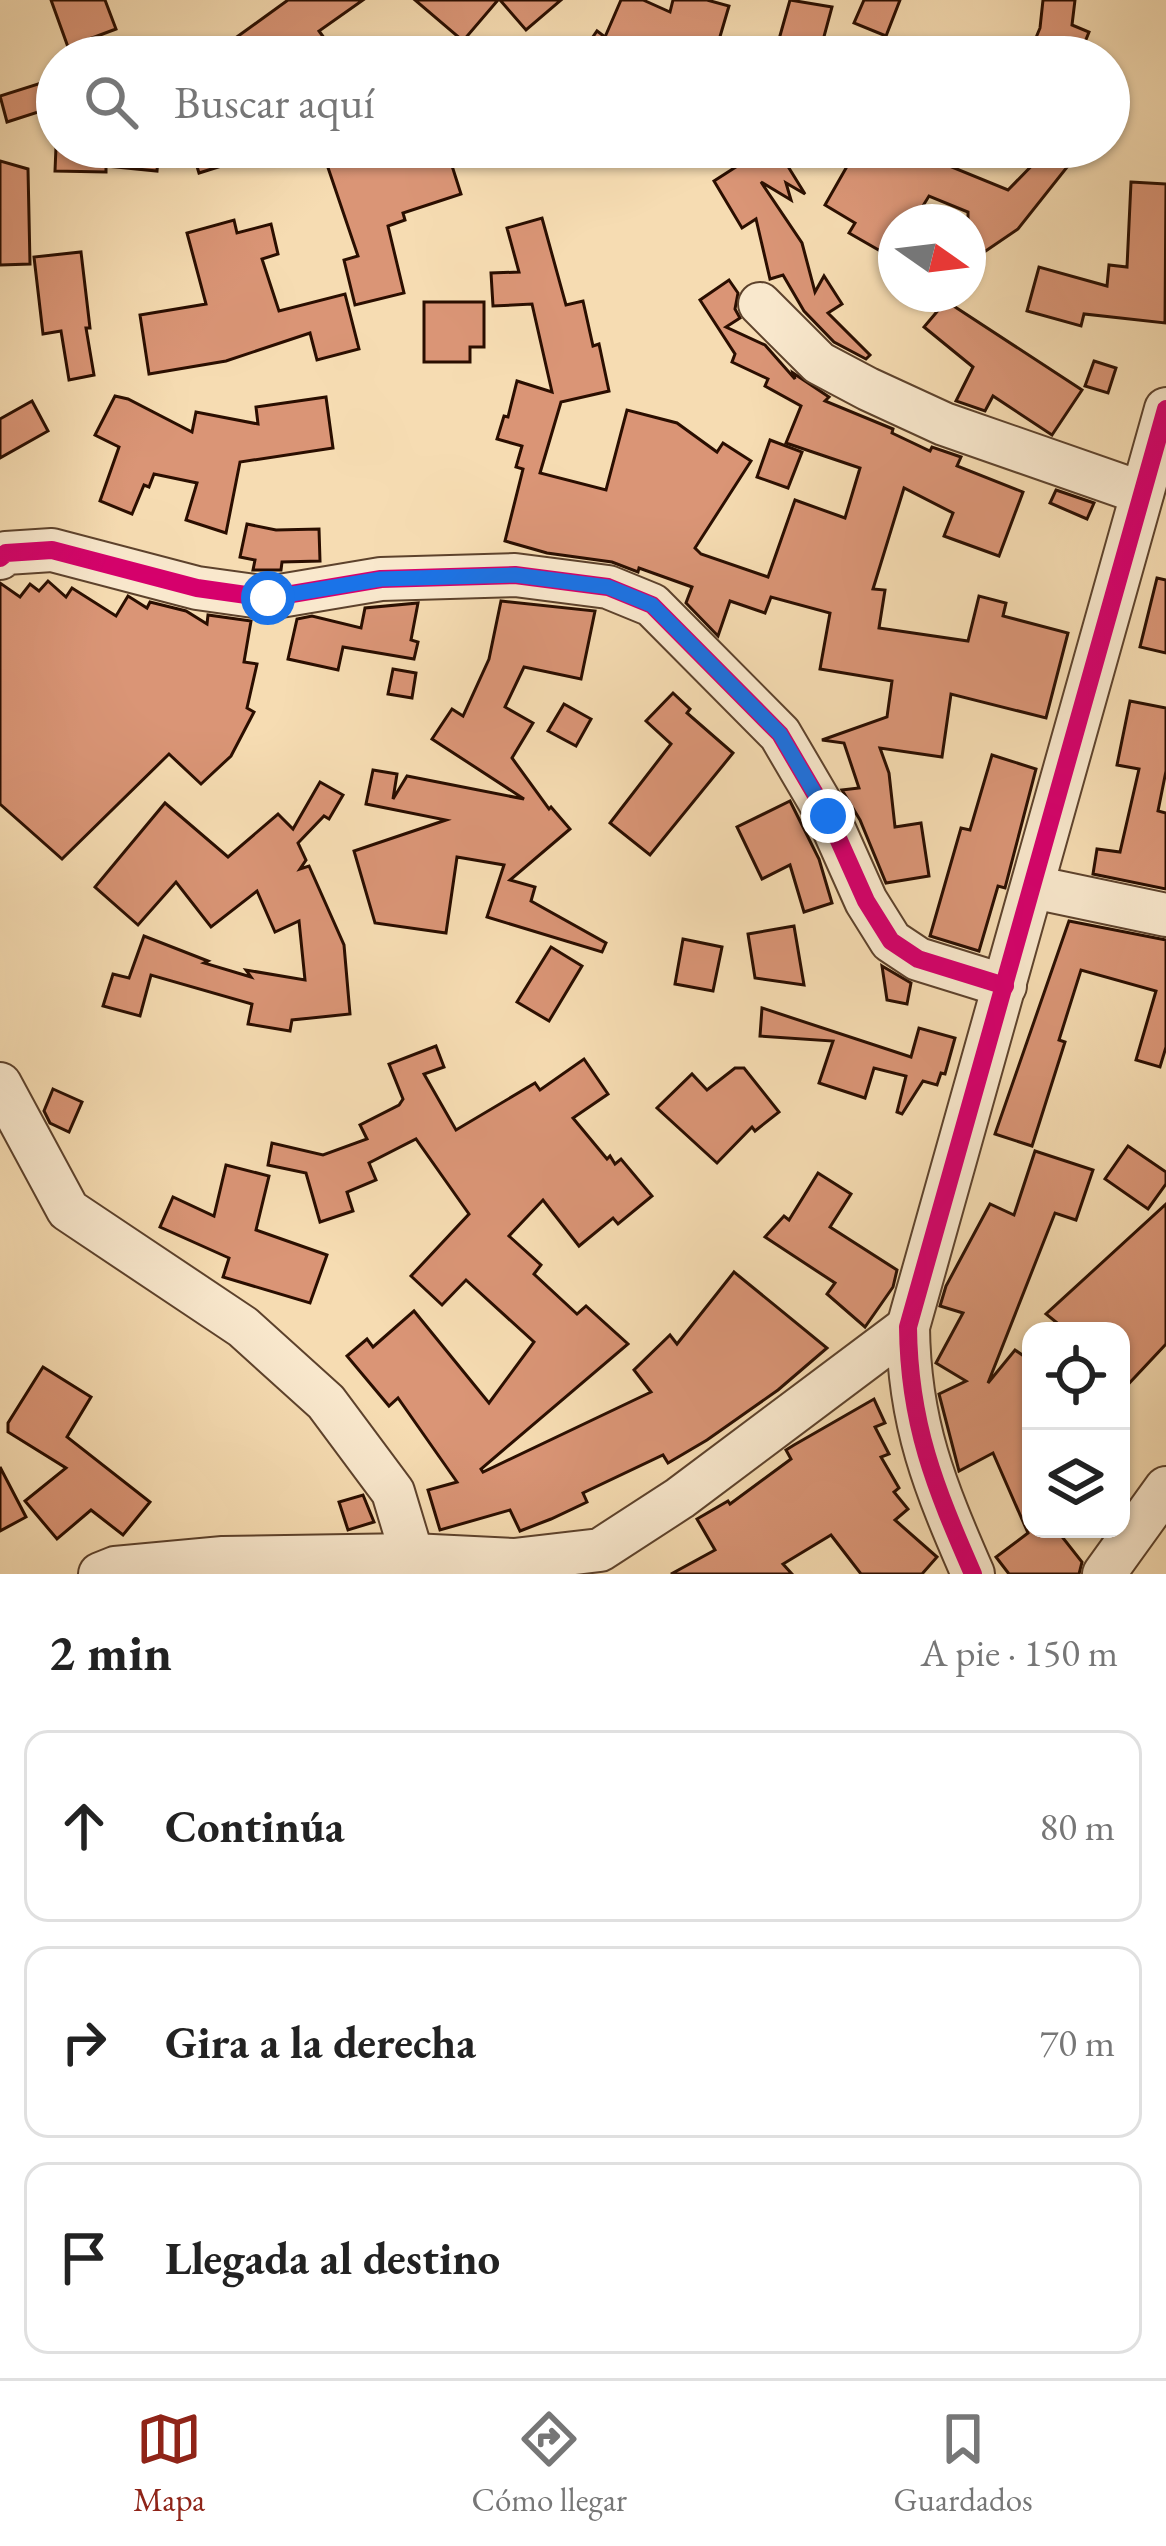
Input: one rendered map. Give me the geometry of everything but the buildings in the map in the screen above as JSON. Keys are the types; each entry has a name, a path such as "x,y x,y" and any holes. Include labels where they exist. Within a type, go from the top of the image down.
{"street":[{"path":"760,304 818,363 868,389 944,424 1142,493"},
{"path":"973,1574 917,1430 909,1381 908,1327 1166,409"},
{"path":"0,558 6,553 52,550 197,588 268,598 381,579 515,575 608,587 652,605 780,734 891,941 917,959 1005,986"},
{"path":"1033,887 1166,915"},
{"path":"0,1084 68,1210 243,1327 326,1402 393,1492 401,1565"},
{"path":"100,1574 115,1568 223,1558 401,1565 599,1550 680,1498 908,1327"},
{"path":"1104,1574 1166,1488"}],"cycle path":[{"path":"973,1574 919,1425 908,1327 1166,409"},
{"path":"0,558 6,553 52,550 197,588 268,598 381,579 515,575 608,587 652,605 780,734 891,941 918,959 1005,986"}],"route":[{"path":"268,598 381,579 515,575 608,587 652,605 780,734 828,816"}]}
